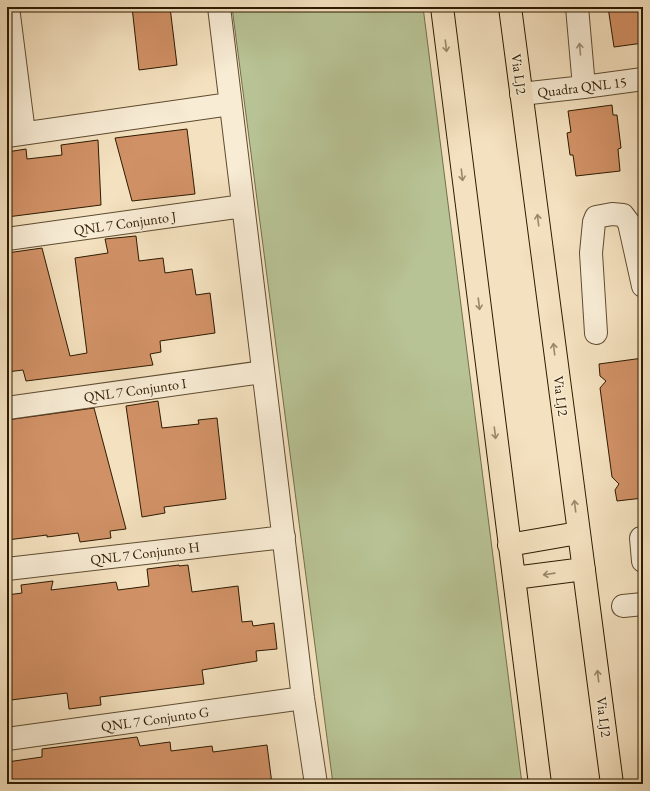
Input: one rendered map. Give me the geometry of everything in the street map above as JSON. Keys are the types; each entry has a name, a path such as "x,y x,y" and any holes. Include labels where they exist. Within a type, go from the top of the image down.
{"main road":[{"path":"442,7 540,784"},
{"name":"Via LJ2","path":"510,7 612,784"},
{"path":"509,544 578,533"},
{"path":"514,578 584,569"}],"street":[{"path":"8,7 15,135 230,104"},
{"path":"219,7 303,698 316,784"},
{"path":"577,7 584,87"},
{"name":"Quadra QNL 15","path":"521,94 643,79"},
{"name":"QNL 7 Conjunto J","path":"7,239 243,206"},
{"path":"596,333 591,253 594,222 596,217 612,214 623,216 629,223 643,286"},
{"name":"QNL 7 Conjunto I","path":"7,408 263,372"},
{"name":"QNL 7 Conjunto H","path":"7,569 284,537"},
{"path":"641,538 643,562"},
{"name":"QNL 7 Conjunto G","path":"7,739 303,698"}],"green space":[{"path":"232,7 423,7 522,784 333,784"}],"building":[{"path":"132,7 170,7 177,65 139,70"},
{"path":"608,7 643,7 643,43 614,47"},
{"path":"612,105 613,115 617,115 621,148 618,149 620,171 576,176 573,155 570,155 567,133 571,132 568,111"},
{"path":"187,129 195,194 132,201 115,138"},
{"path":"98,140 101,205 7,217 7,152 26,149 27,159 62,155 61,145"},
{"path":"136,236 139,261 163,258 165,273 192,269 196,295 210,293 215,333 160,341 161,352 150,354 153,365 26,381 23,370 7,372 7,253 42,248 70,356 87,353 75,258 108,253 105,239"},
{"path":"643,358 643,498 617,501 615,490 619,484 612,477 600,388 606,381 600,376 599,364"},
{"path":"158,401 162,428 199,424 198,420 217,418 226,499 164,507 165,513 142,517 126,406"},
{"path":"94,408 126,529 110,531 111,538 80,542 78,533 7,540 7,420"},
{"path":"188,565 192,592 238,586 242,622 252,621 253,626 274,623 277,649 256,651 257,661 202,670 204,684 100,697 101,705 69,709 67,693 11,700 7,670 7,595 22,593 21,585 53,581 51,590 116,582 118,590 149,586 147,569"},
{"path":"137,737 140,746 170,742 171,751 212,746 213,752 267,745 272,784 7,784 7,762 42,757 42,749"}]}
